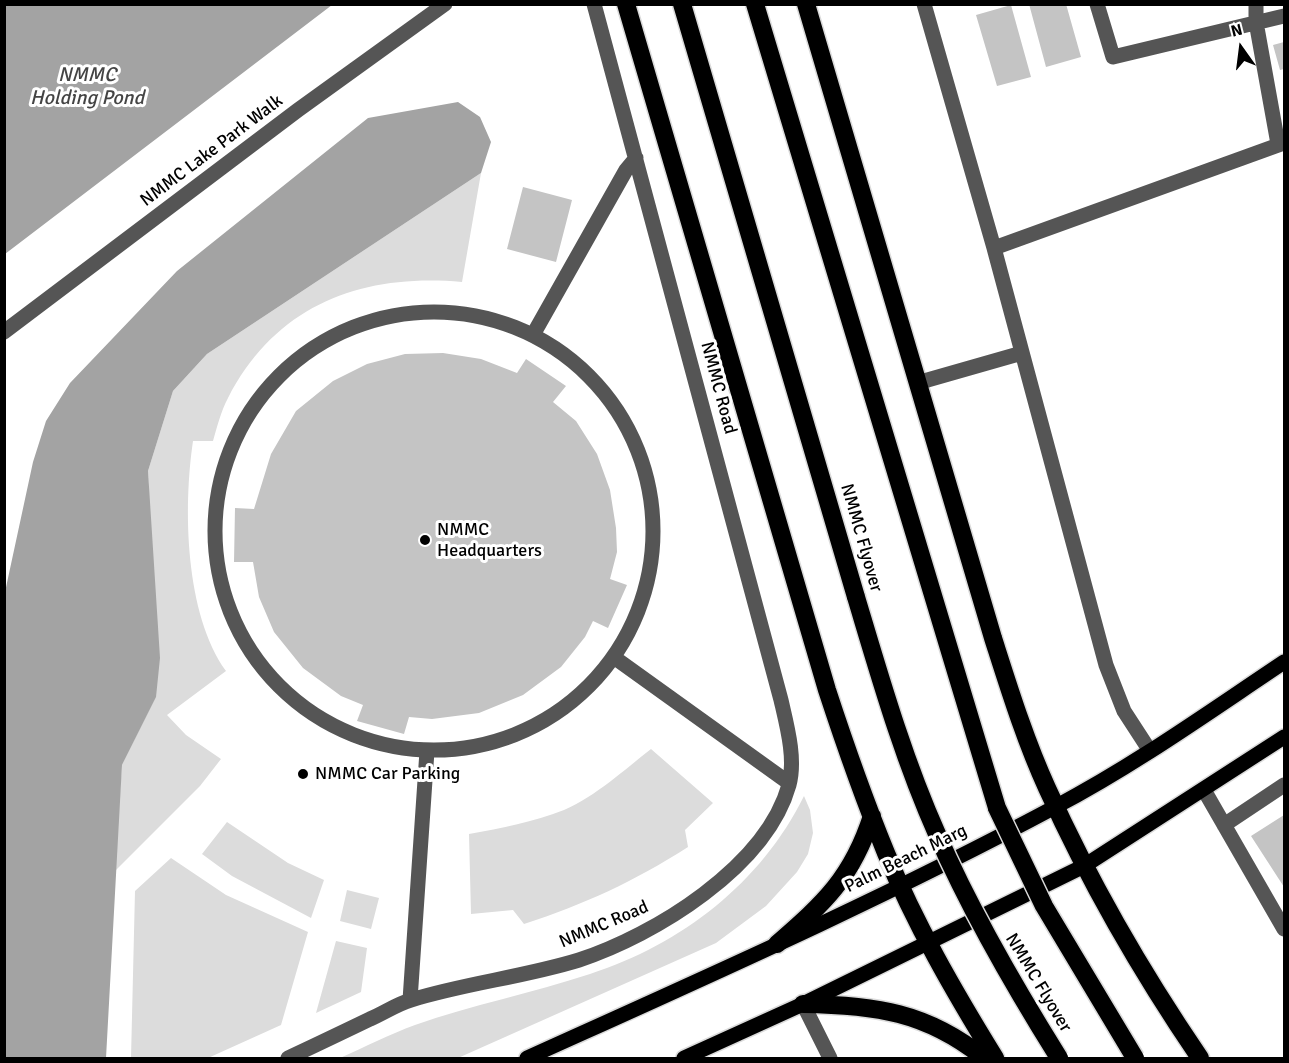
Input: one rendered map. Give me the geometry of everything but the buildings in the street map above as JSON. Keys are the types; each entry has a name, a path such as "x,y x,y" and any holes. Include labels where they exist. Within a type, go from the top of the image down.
{"highway":[{"path":"626,4 827,690 872,816 901,883 929,942 995,1059"},
{"name":"NMMC Flyover","path":"682,4 856,597 904,750 937,834 986,935 1059,1059"},
{"path":"754,4 997,808"},
{"path":"806,4 993,638 1017,711 1056,807 1084,866 1135,955 1200,1059"},
{"path":"997,808 941,654 965,729 997,808 1044,906 1135,1059"},
{"path":"777,944 823,904 846,876 863,844 872,816"},
{"path":"803,1004 853,1004 895,1011 927,1022 960,1039 984,1059"}],"main road":[{"name":"Palm Beach Marg","path":"528,1059 777,944 1056,807 1150,751 1284,662"},
{"path":"684,1059 803,1004 1084,866 1284,737"}],"street":[{"name":"NMMC Lake Park Walk","path":"4,332 298,110 445,4"},
{"name":"NMMC Road","path":"288,1059 410,1000 516,977 580,959 638,936 691,905 726,876 768,830 789,783 791,759 781,700 594,4"},
{"path":"924,4 994,248 1108,673 1124,711 1150,751"},
{"path":"1097,4 1113,57 1284,16"},
{"path":"994,248 1281,144 1256,22 1256,4"},
{"path":"534,333 626,170 636,158"},
{"path":"465,312 534,333 595,378 637,441 656,515 648,590 615,658 578,698 532,728 481,746 427,751 356,737 294,702 247,649 219,583 213,512 231,443 270,383 326,338 394,314 465,312"},
{"path":"917,383 1022,353"},
{"path":"615,658 789,783"},
{"path":"410,1000 427,751"},
{"path":"1224,825 1284,785"},
{"path":"1204,790 1284,929"},
{"path":"803,1004 830,1059"}],"shaded area":[{"path":"481,173 462,282 390,283 356,290 325,302 297,318 271,339 248,366 226,403 213,441 193,441 188,497 190,560 202,620 212,648 226,671 167,715 186,735 221,759 200,786 114,872 122,765 156,696 148,471 173,391 207,354"},
{"path":"651,749 713,803 685,830 688,847 608,891 524,924 513,910 471,914 469,834 529,821 564,810 598,790"},
{"path":"804,796 810,810 813,833 808,854 797,872 766,906 716,943 458,1058 340,1058 415,1025 590,974 656,946 687,927 742,883 786,827"},
{"path":"227,822 288,863 324,880 311,918 232,876 202,854"},
{"path":"171,858 226,895 308,932 281,1025 208,1058 131,1058 135,891"},
{"path":"347,890 379,898 371,929 340,921"},
{"path":"336,941 367,948 361,992 316,1013"}],"water":[{"name":"NMMC Holding Pond","path":"5,4 332,4 332,5 5,254"},
{"path":"458,102 480,117 491,142 481,173 207,354 173,391 148,471 160,658 156,697 122,765 106,1058 5,1058 5,592 33,462 46,421 70,383 177,271 368,118"}],"place":[{"name":"NMMC Headquarters","path":"425,540"},
{"name":"NMMC Car Parking","path":"303,774"}]}
